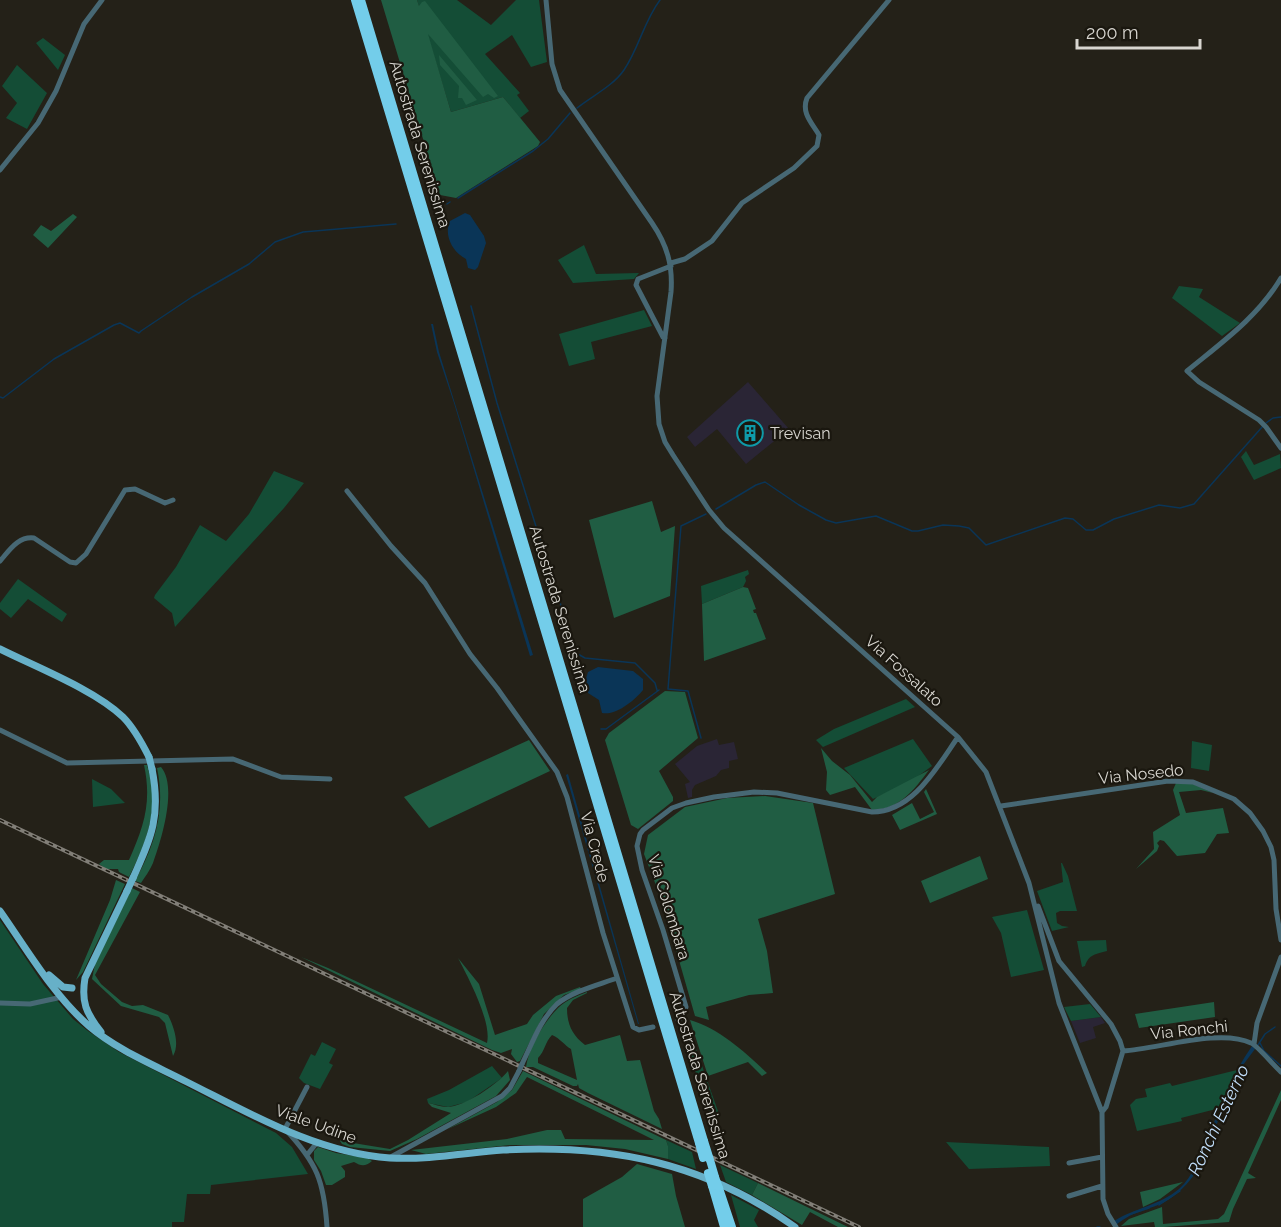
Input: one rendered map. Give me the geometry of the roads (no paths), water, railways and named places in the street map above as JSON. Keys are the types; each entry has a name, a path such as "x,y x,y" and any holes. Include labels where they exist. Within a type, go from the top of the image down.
{"highway":[{"name":"Autostrada Serenissima","path":"355,0 711,1175 732,1227"},
{"name":"Autostrada Serenissima","path":"362,0 701,1142"},
{"name":"Autostrada Serenissima","path":"715,1187 724,1227"}],"main road":[{"path":"0,648 114,709 132,728 152,769 157,803 145,851 85,978 82,993 87,1010 106,1038"},
{"name":"Viale Udine","path":"0,911 64,999 88,1025 130,1053 285,1129 319,1143 365,1155 389,1158 438,1157 501,1150 556,1148 606,1152 681,1168 746,1197 795,1227"},
{"path":"34,960 63,987 72,988"},
{"path":"64,999 72,988 85,978"},
{"path":"64,999 76,999 82,993"}],"street":[{"path":"0,170 38,123 56,91 84,24 102,0"},
{"name":"Via Fossalato","path":"546,0 552,64 560,90 662,238 671,264 671,292 657,396 659,424 669,448 709,510 735,538 958,737 980,763 1001,806 1034,900 1059,1003 1102,1112 1104,1206 1116,1227"},
{"path":"665,338 636,285 638,279 685,259 704,248 742,203 794,168 817,146 819,135 805,113 804,105 807,98 889,0"},
{"path":"1281,278 1270,297 1250,318 1187,371 1199,382 1258,420 1281,448"},
{"path":"0,561 15,545 28,537 34,538 70,562 76,563 86,554 125,490 135,489 165,503 173,500"},
{"name":"Via Crede","path":"347,491 391,546 425,583 470,654 556,772 567,797 617,978"},
{"path":"0,730 67,763 232,759 281,777 330,779"},
{"name":"Via Colombara","path":"678,1020 682,1017 686,1007 642,870 637,846 640,834 672,808 697,800 742,793 767,791 872,812 890,810 901,805 919,790 958,737"},
{"name":"Via Nosedo","path":"1001,806 1168,781 1193,782 1234,799 1250,813 1268,840 1275,868 1276,909 1281,940"},
{"path":"1275,868 1281,873"},
{"path":"1276,888 1281,881"},
{"path":"1034,900 1043,917 1059,962 1111,1024 1123,1051 1106,1107 1102,1112"},
{"path":"1281,957 1257,1023 1256,1046 1281,1072"},
{"path":"389,1158 502,1096 510,1088 539,1029 558,1004 569,996 617,978 633,1027 639,1030 653,1027"},
{"path":"0,1003 30,1004 64,999"},
{"name":"Via Ronchi","path":"1123,1051 1224,1037 1238,1038 1256,1046"},
{"path":"307,1087 285,1129 307,1155 318,1175 324,1191 327,1227"},
{"path":"307,1155 319,1143"},
{"path":"1069,1163 1102,1157"},
{"path":"1069,1196 1102,1186"}],"water":[{"path":"465,213 470,215 486,243 475,270 468,268 466,259 457,253 449,238 450,221"},
{"path":"431,324 433,324 439,352 533,655 530,656 437,352"},
{"path":"598,667 633,671 643,679 643,690 619,710 602,713 599,700 588,693 585,682 588,672"},
{"path":"568,774 639,1024 566,775"},
{"path":"1252,1046 1255,1049 1243,1065 1194,1175 1169,1199 1132,1215 1116,1225 1114,1221 1164,1199 1179,1189 1189,1178 1222,1102"}],"waterway":[{"path":"577,108 608,86 624,70 660,0"},
{"path":"458,198 533,151 548,139 570,113"},
{"path":"0,397 3,398 54,359 114,325 120,323 139,333 192,297 249,264 275,242 303,232 396,224"},
{"path":"471,306 497,403 576,653 585,658 635,663 655,683 657,690"},
{"path":"1266,423 1273,418 1281,417"},
{"path":"716,509 765,482 799,505 836,523 876,516 912,531 943,525 959,526 969,528 986,545 1065,518 1073,519 1086,530 1093,530 1114,519 1159,505 1180,508 1194,504 1263,426"},
{"path":"701,738 688,691 668,689 681,526 706,514"},
{"path":"601,729 606,729 659,690"},
{"name":"Ronchi Esterno","path":"1258,1045 1265,1034 1275,1027"},
{"path":"1260,1043 1264,1051 1281,1066"},
{"name":"Ronchi Esterno","path":"1159,1205 1180,1191"},
{"name":"Ronchi Esterno","path":"1131,1214 1149,1208"}],"railway":[{"path":"0,820 859,1227"}],"place":[{"name":"Trevisan","path":"750,433"}]}
